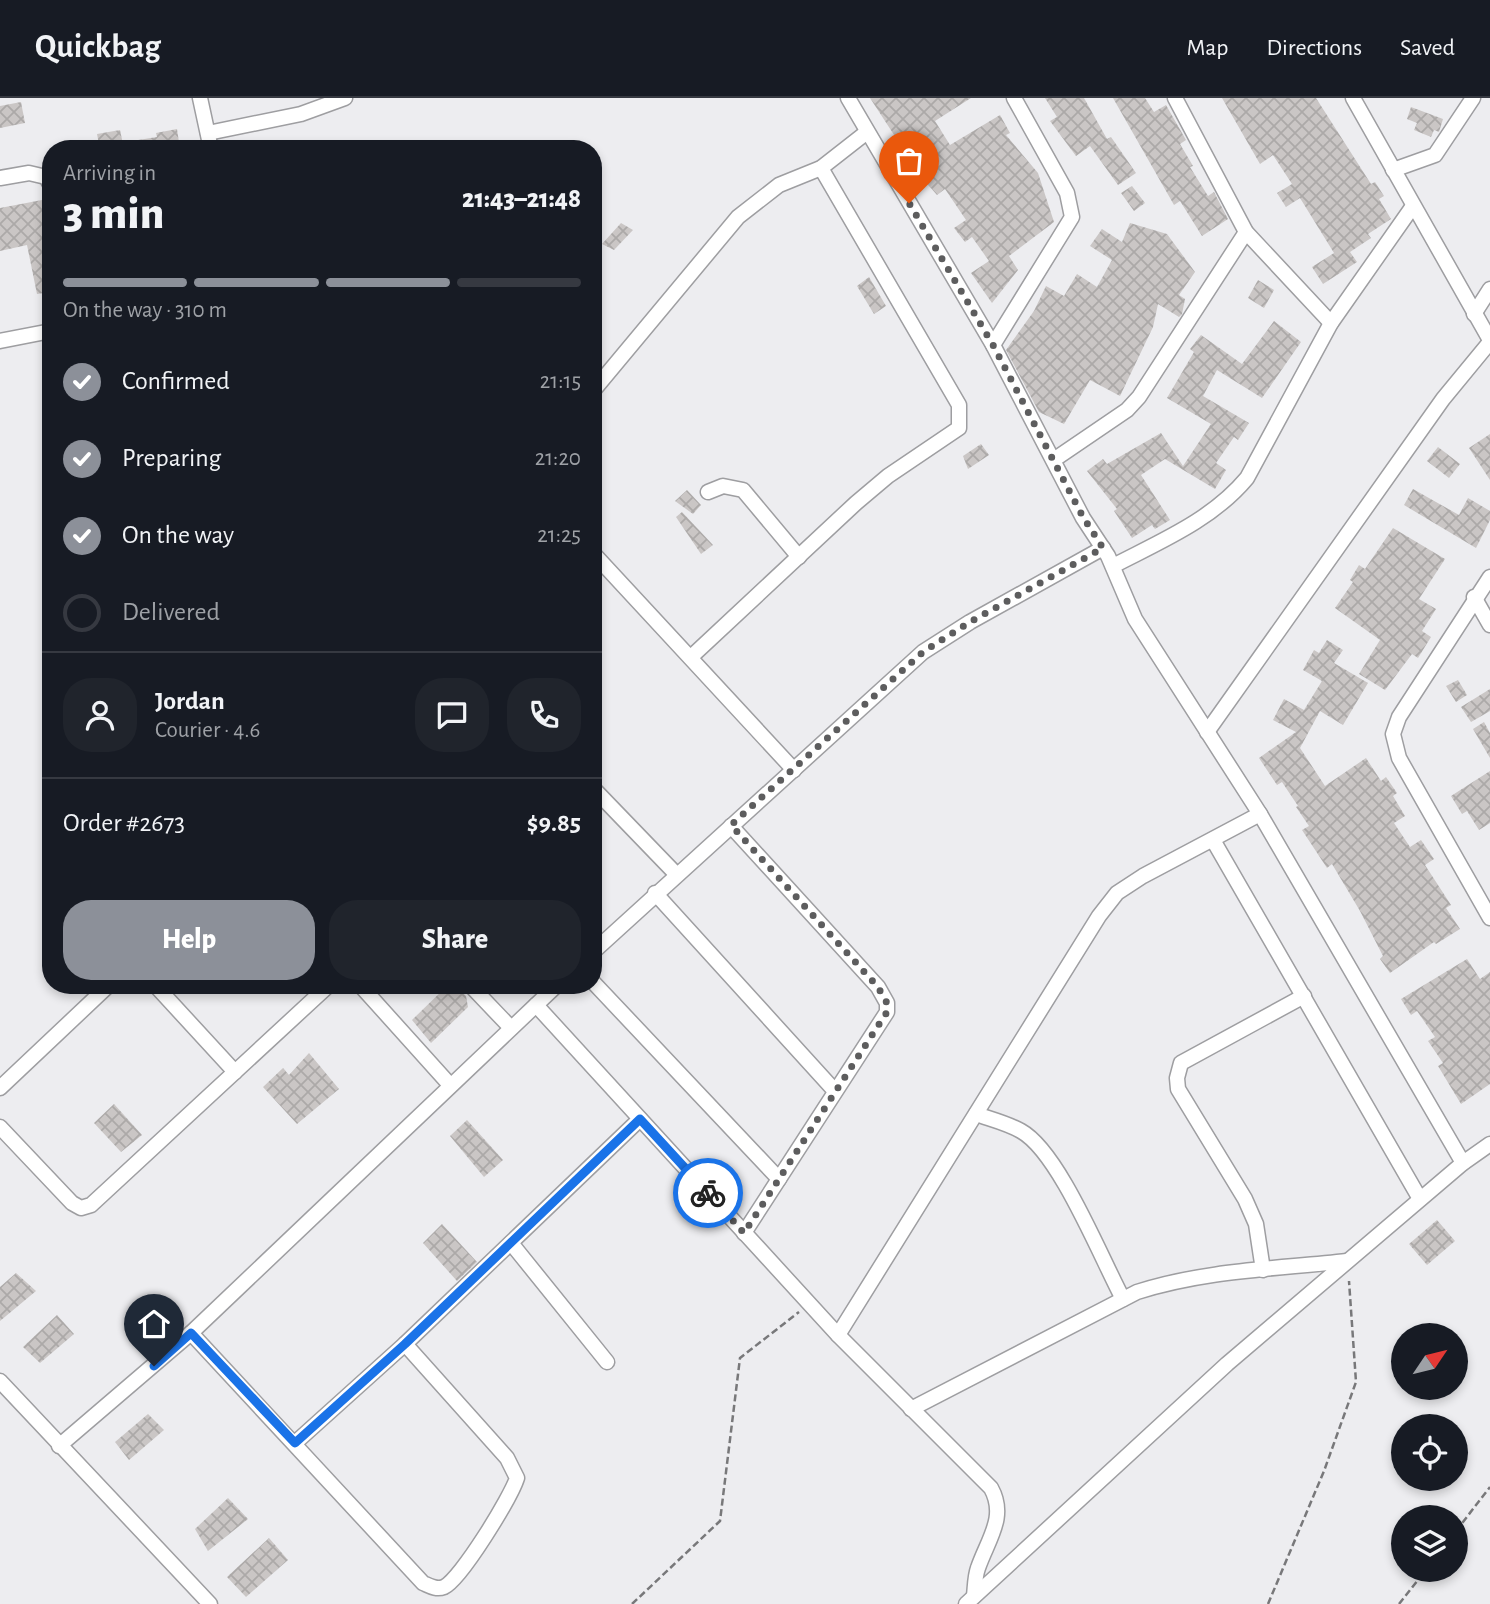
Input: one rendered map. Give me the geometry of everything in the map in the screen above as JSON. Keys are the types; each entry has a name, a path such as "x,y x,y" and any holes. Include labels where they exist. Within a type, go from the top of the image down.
{"street":[{"path":"200,98 209,140"},
{"path":"208,133 301,114 345,98"},
{"path":"848,98 993,345 1083,517 1113,566 1135,619 1260,814 1462,1163"},
{"path":"993,345 1072,217 1067,193 1014,98"},
{"path":"1175,98 1246,232 1331,323"},
{"path":"1207,732 1443,399 1490,341 1353,98"},
{"path":"1393,170 1434,155 1473,98"},
{"path":"602,380 738,217 779,185 821,168 867,132"},
{"path":"691,657 888,476 959,428 961,416 958,405 821,168"},
{"path":"0,178 29,173 42,176"},
{"path":"1113,566 1207,516 1230,498 1247,478 1331,323 1413,206"},
{"path":"1055,459 1127,410 1139,397 1246,232"},
{"path":"1474,314 1490,289"},
{"path":"0,341 42,333"},
{"path":"708,492 723,486 743,489 799,557"},
{"path":"602,943 923,652 970,622 1103,548"},
{"path":"602,563 794,770"},
{"path":"1490,577 1474,597 1399,717 1393,734 1399,758 1490,918"},
{"path":"1474,597 1490,625"},
{"path":"602,797 676,874"},
{"path":"838,1335 1099,916 1117,893 1260,814"},
{"path":"731,825 878,987 887,1003 887,1012 744,1233"},
{"path":"1213,839 1420,1199"},
{"path":"655,893 835,1090"},
{"path":"602,992 779,1179"},
{"path":"0,1088 99,994"},
{"path":"163,994 235,1072"},
{"path":"0,1127 72,1203 81,1208 100,1199 319,994"},
{"path":"368,994 450,1085"},
{"path":"479,994 511,1028"},
{"path":"59,1446 191,1333 548,994"},
{"path":"1263,1270 1256,1224 1245,1199 1178,1089 1177,1078 1181,1063 1304,996"},
{"path":"536,1005 838,1335 972,1467 998,1501 998,1518 977,1570 970,1600"},
{"path":"976,1114 1021,1130 1036,1143 1054,1166 1123,1300"},
{"path":"295,1443 405,1344 640,1119"},
{"path":"970,1600 1227,1364 1462,1163 1490,1144"},
{"path":"510,1243 607,1362"},
{"path":"911,1409 1123,1300 1176,1280 1215,1272 1348,1261"},
{"path":"191,1333 423,1583 435,1589 444,1587 454,1578 508,1500 517,1478 507,1458 405,1344"},
{"path":"0,1381 210,1604"}],"path":[{"path":"1268,1604 1324,1471 1356,1382 1348,1261"},
{"path":"632,1604 720,1521 740,1358 810,1304"},
{"path":"1468,1515 1490,1487"},
{"path":"1399,1604 1416,1582"}],"building":[{"path":"870,98 971,98 935,121 950,145 1000,115 1010,133 1006,135 1038,173 1054,222 1009,256 1018,270 992,303 971,273 989,261 972,237 965,242 954,228 966,220 945,189 937,195 909,163 911,161"},
{"path":"1045,98 1084,98 1107,139 1111,137 1136,173 1118,185 1090,146 1076,156 1050,121 1057,117"},
{"path":"1113,98 1145,98 1154,112 1166,105 1186,140 1180,144 1193,166 1190,167 1208,196 1214,192 1228,219 1202,236 1180,201 1174,205"},
{"path":"1222,98 1316,98 1371,184 1375,182 1384,196 1379,199 1391,219 1368,234 1371,238 1350,252 1357,262 1323,284 1312,267 1334,253 1300,198 1286,207 1277,193 1292,184 1273,155 1260,164"},
{"path":"21,102 25,123 0,128 0,106"},
{"path":"1411,107 1443,119 1439,132 1434,130 1431,137 1414,130 1417,123 1407,119"},
{"path":"177,129 179,140 138,140 157,137 156,133"},
{"path":"120,130 122,140 98,140 97,134"},
{"path":"1132,186 1145,203 1134,211 1121,193"},
{"path":"42,200 42,293 37,294 27,245 0,251 0,208"},
{"path":"621,223 633,230 614,250 602,244"},
{"path":"1130,223 1167,234 1195,272 1179,295 1185,299 1182,314 1179,317 1158,304 1153,327 1120,396 1090,380 1064,424 1039,412 1006,350 1034,311 1046,286 1064,296 1077,274 1097,287 1112,260 1090,246 1102,229 1122,242"},
{"path":"869,277 886,306 874,314 857,286"},
{"path":"1258,280 1274,290 1264,308 1248,298"},
{"path":"1274,321 1301,342 1262,398 1217,370 1203,396 1249,423 1238,440 1234,437 1216,463 1226,470 1215,489 1165,459 1141,475 1170,520 1155,529 1152,525 1132,538 1114,511 1117,509 1087,471 1103,459 1107,464 1161,433 1183,466 1211,424 1167,398 1194,352 1190,349 1201,335 1242,364"},
{"path":"1490,434 1490,480 1469,448"},
{"path":"981,444 989,455 968,469 963,456"},
{"path":"1438,447 1460,464 1449,478 1427,461"},
{"path":"1413,489 1459,515 1468,498 1490,511 1490,520 1476,548 1404,505"},
{"path":"687,490 701,505 693,514 675,501"},
{"path":"682,512 713,545 701,554 676,517"},
{"path":"1393,528 1445,559 1419,599 1436,609 1422,631 1431,637 1418,658 1412,654 1385,690 1359,674 1380,640 1335,608 1353,582 1350,580 1359,565 1365,569"},
{"path":"1327,640 1343,650 1334,663 1368,683 1343,725 1320,711 1300,748 1325,786 1366,758 1381,781 1386,777 1397,793 1393,796 1405,816 1394,823 1410,847 1421,840 1434,859 1425,865 1451,905 1446,908 1460,929 1436,944 1434,942 1390,973 1380,959 1383,956 1360,911 1332,864 1327,868 1302,830 1309,826 1296,807 1298,806 1282,782 1277,785 1259,758 1296,732 1273,720 1284,699 1304,710 1322,681 1303,670 1314,650 1319,653"},
{"path":"1458,680 1467,695 1456,702 1446,686"},
{"path":"1490,689 1490,711 1471,722 1461,707"},
{"path":"1484,722 1490,733 1490,758 1473,729"},
{"path":"1490,771 1490,823 1479,830 1467,811 1462,814 1451,796"},
{"path":"1467,959 1480,979 1490,972 1490,1084 1461,1104 1438,1066 1443,1063 1428,1041 1435,1037 1417,1011 1411,1015 1401,999"},
{"path":"439,994 466,996 468,1007 431,1043 412,1020"},
{"path":"309,1053 339,1089 297,1124 263,1087 283,1068 289,1075"},
{"path":"114,1104 142,1135 121,1152 94,1123"},
{"path":"467,1120 503,1160 484,1177 450,1136"},
{"path":"1437,1220 1455,1241 1427,1265 1409,1244"},
{"path":"442,1224 477,1262 457,1281 423,1243"},
{"path":"16,1273 36,1291 0,1321 0,1287"},
{"path":"57,1315 74,1334 40,1363 23,1347"},
{"path":"148,1414 164,1430 129,1460 115,1442"},
{"path":"228,1498 248,1519 208,1551 195,1529"},
{"path":"269,1538 288,1560 246,1597 227,1577"}],"way so far":[{"path":"708,1193 744,1233 887,1012 887,1003 878,987 731,825 923,652 1032,586 1103,548 1083,517 993,345 909,203"}],"route":[{"path":"154,1366 191,1333 295,1443 405,1344 640,1119 708,1193"}]}
